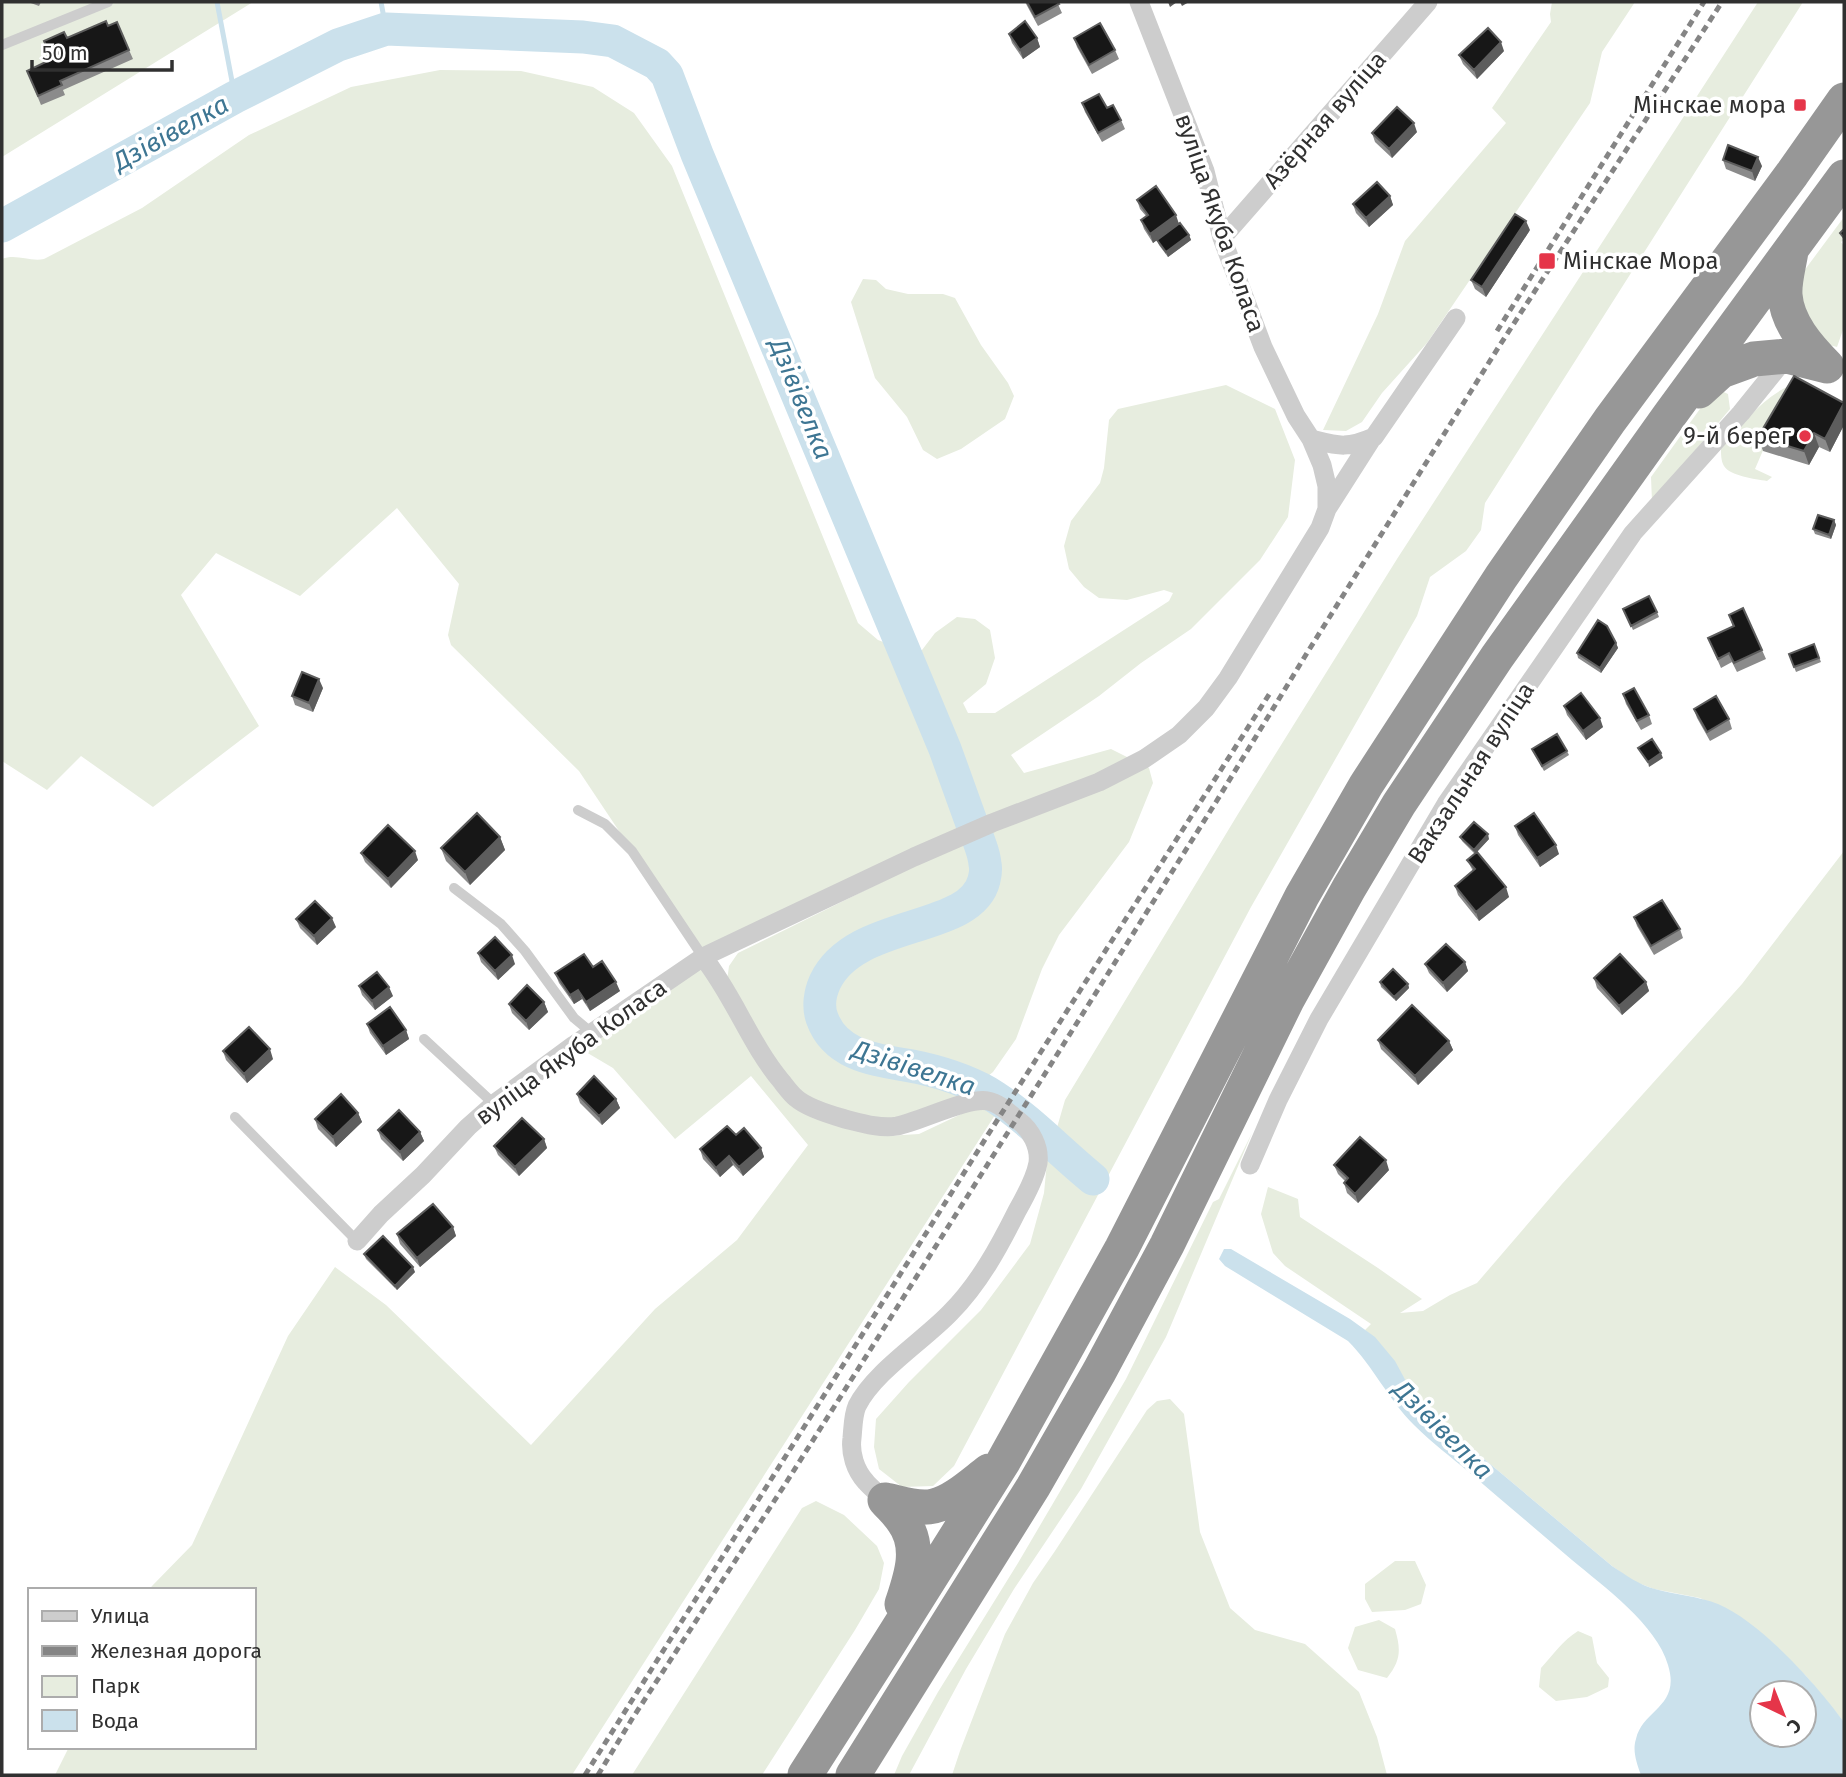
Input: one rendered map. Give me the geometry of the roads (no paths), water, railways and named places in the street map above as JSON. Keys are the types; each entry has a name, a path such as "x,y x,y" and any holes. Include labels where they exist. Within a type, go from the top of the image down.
{"highway":[{"path":"805,1775 1003,1462 1122,1248 1302,895 1366,785 1501,577 1610,420 1844,100"},
{"path":"869,1757 1099,1372 1167,1245 1287,1000 1392,816 1497,657 1844,177"},
{"path":"1791,250 1784,292 1787,309 1805,345 1835,374"},
{"path":"1669,416 1721,371 1754,359 1787,356 1835,374"},
{"path":"885,1500 916,1506 933,1506 953,1497 1003,1462"},
{"path":"885,1500 904,1522 912,1538 914,1559 913,1572 888,1645"}],"street":[{"name":"вуліца Якуба Коласа","path":"1139,2 1205,171 1222,238 1263,347 1322,465 1327,486 1327,509"},
{"name":"Азёрная вуліца","path":"1222,238 1428,2"},
{"name":"вуліца Якуба Коласа","path":"357,1241 468,1127 494,1104 703,957 951,841 1099,782 1144,759 1179,736 1206,708 1228,678 1320,528 1327,509 1456,318"},
{"name":"Вакзальная вуліца","path":"1250,1166 1278,1100 1319,1019 1446,804 1633,533 1741,413 1787,356"},
{"path":"1311,439 1340,446 1357,444 1374,436"},
{"path":"703,957 766,1062 796,1099 844,1119 886,1126 926,1118 980,1100 990,1101 1030,1130 1038,1162 1028,1189 1000,1244 976,1282 951,1313 894,1364 870,1388 856,1408 850,1447 855,1464 864,1480 885,1500"}],"lane":[{"path":"2,45 108,2"},
{"path":"578,810 605,824 632,851 703,957"},
{"path":"454,888 501,924 525,951 574,1018 592,1033"},
{"path":"424,1039 494,1104"},
{"path":"235,1117 357,1241"}],"water":[{"path":"1224,1249 1231,1249 1350,1319 1375,1337 1395,1361 1408,1385 1426,1408 1612,1566 1649,1587 1718,1604 1770,1639 1809,1679 1748,1679 1748,1749 1818,1749 1818,1689 1844,1722 1844,1775 1641,1775 1635,1753 1636,1739 1640,1729 1665,1699 1671,1679 1662,1650 1653,1635 1628,1607 1421,1431 1396,1404 1348,1341 1225,1266 1219,1259"}],"waterway":[{"path":"217,2 235,97"},
{"path":"381,2 386,29"},
{"name":"Дзівівелка","path":"2,226 235,97 338,45 386,29 583,37 613,41 657,64 667,75 697,154 945,749 984,859 984,880 975,897 958,910 885,936 840,961 823,986 820,1005 822,1018 829,1032 839,1042 863,1056 940,1073 986,1092 1008,1106 1093,1179"}],"railway":[{"path":"1497,331 1704,2"},
{"path":"598,1775 1041,1080 1498,348 1722,2"},
{"path":"585,1775 1270,693"}],"place":[{"name":"Мінскае мора","path":"1800,105"},
{"name":"Мінскае Мора","path":"1547,261"},
{"name":"9-й берег","path":"1805,436"}]}
